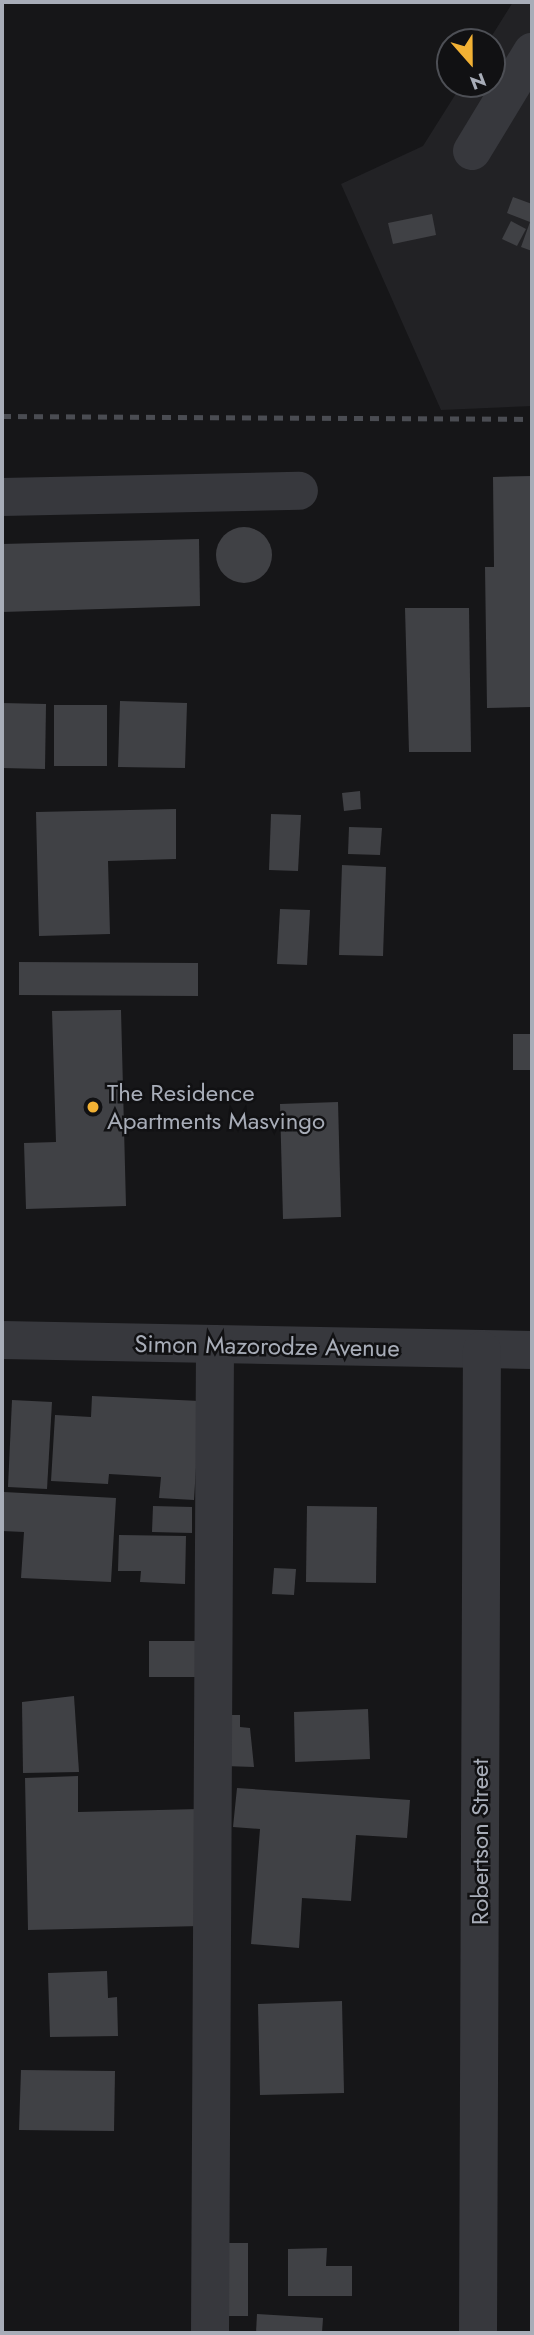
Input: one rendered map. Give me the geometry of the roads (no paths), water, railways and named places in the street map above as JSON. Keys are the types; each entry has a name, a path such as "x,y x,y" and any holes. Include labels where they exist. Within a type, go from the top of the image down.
{"street":[{"path":"472,151 532,52"},
{"path":"2,497 299,491"},
{"name":"Simon Mazorodze Avenue","path":"2,1340 532,1350"},
{"path":"210,2333 215,1345"},
{"name":"Robertson Street","path":"478,2333 482,1350"}],"railway":[{"path":"2,416 532,419"}],"place":[{"name":"The Residence Apartments Masvingo","path":"93,1107"}]}
